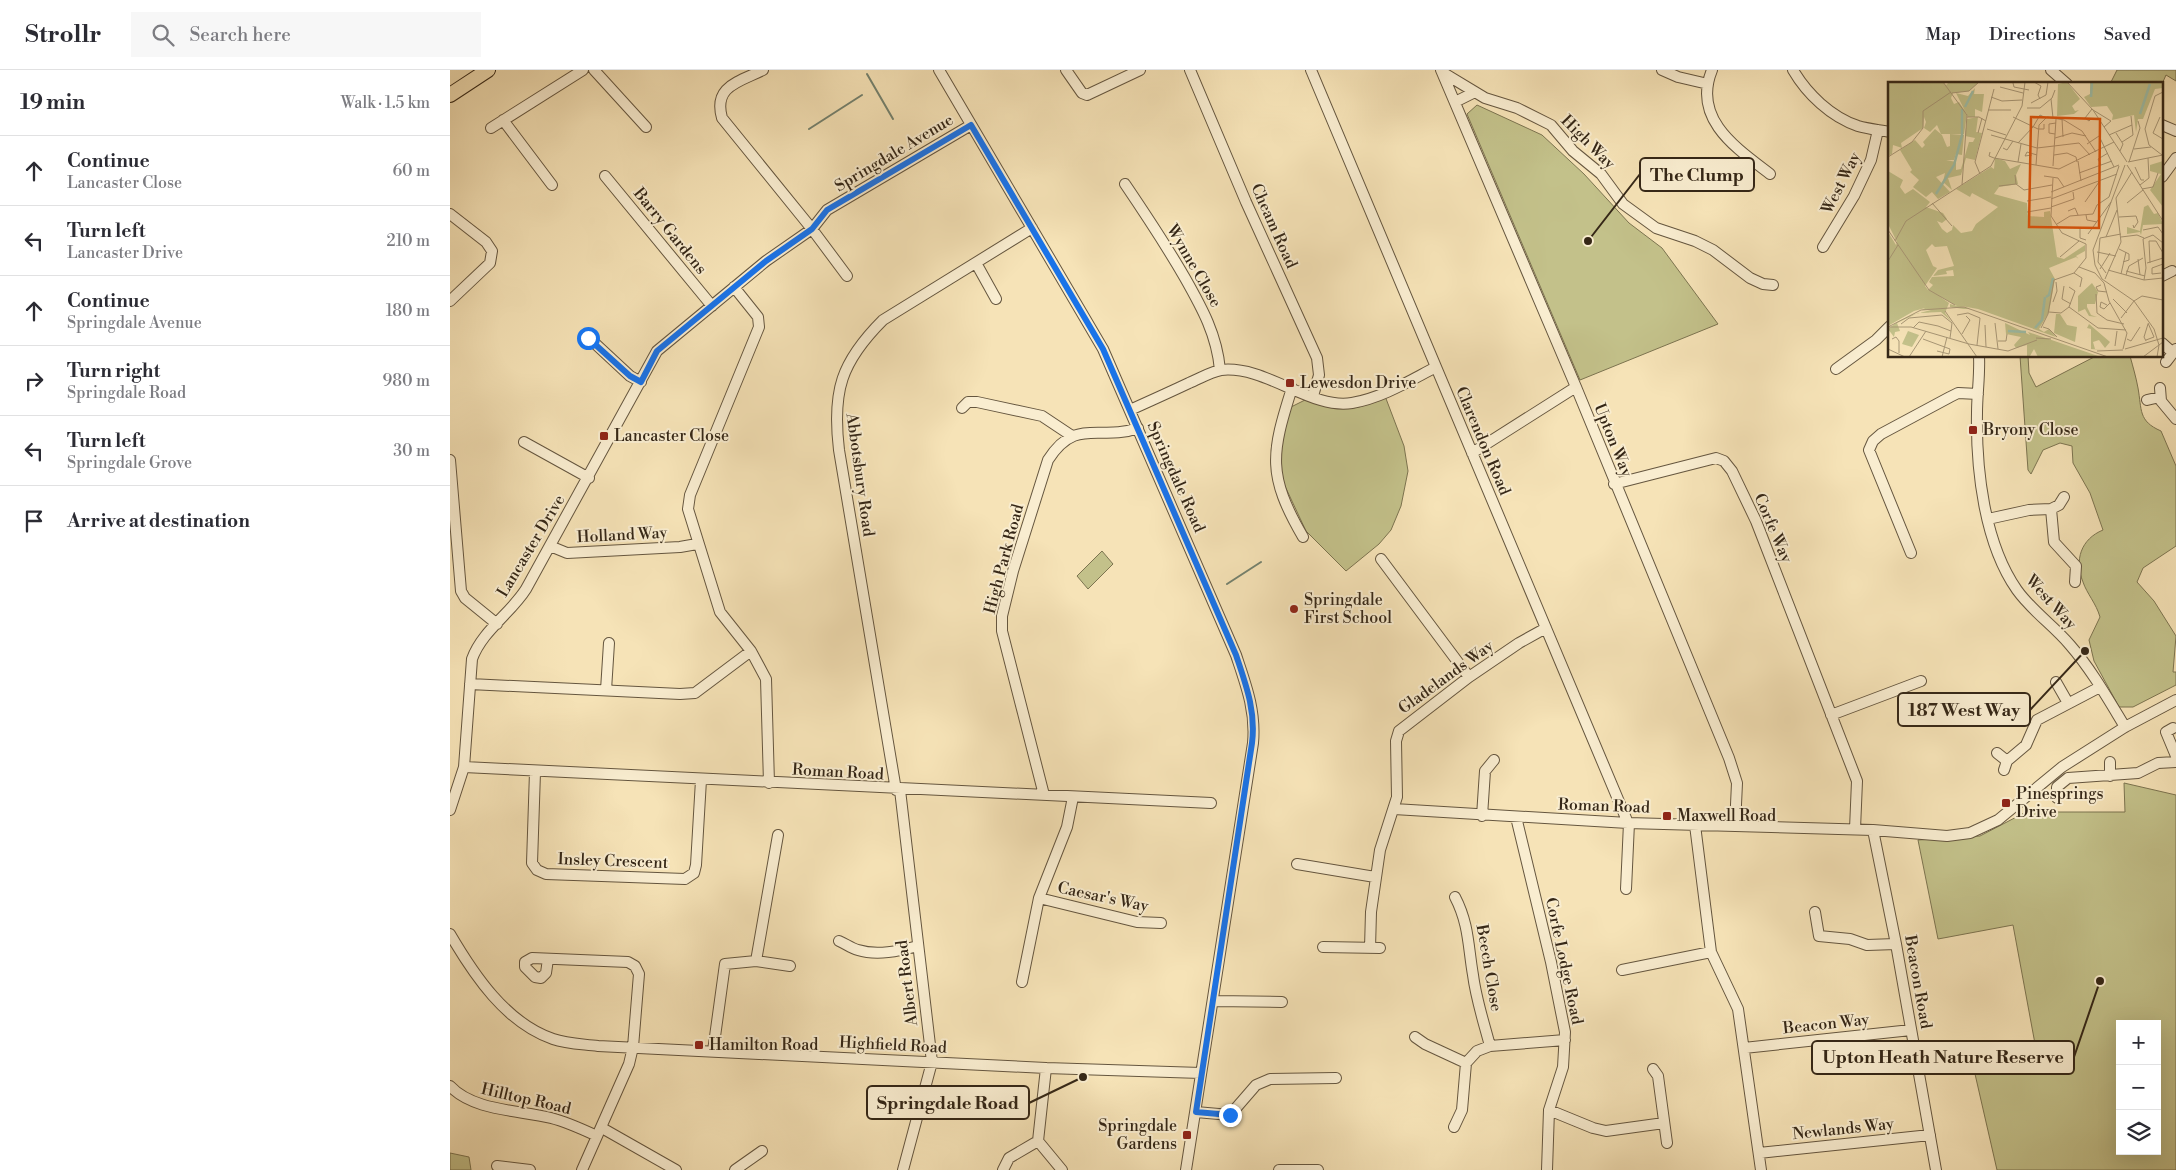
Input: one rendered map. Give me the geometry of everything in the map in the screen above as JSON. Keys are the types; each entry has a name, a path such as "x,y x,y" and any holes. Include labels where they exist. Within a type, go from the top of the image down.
{"main road":[{"path":"450,96 488,70"}],"street":[{"path":"491,128 583,70"},
{"path":"594,70 646,127"},
{"path":"763,70 725,90 719,100 722,118 812,229 847,276"},
{"name":"Springdale Road","path":"939,70 1103,349 1236,655 1254,715 1251,752 1214,1001 1186,1170"},
{"path":"1066,70 1082,93 1087,95 1140,70"},
{"name":"Cheam Road","path":"1190,70 1246,202 1317,358 1319,375 1313,396"},
{"name":"Clarendon Road","path":"1310,70 1629,823"},
{"path":"1662,70 1678,77 1708,84"},
{"path":"1712,70 1708,84 1707,101 1715,124 1730,143 1770,174"},
{"path":"1793,70 1802,85 1816,99 1836,114 1860,126 1888,132"},
{"path":"2051,70 2065,82"},
{"name":"High Way","path":"1442,71 1485,98 1517,108 1551,125 1573,151 1601,174 1623,204 1656,228 1695,241 1713,250 1750,278 1763,284 1773,285"},
{"name":"Upton Way","path":"1442,71 1576,387 1614,484 1729,758 1737,783 1735,826"},
{"path":"1455,102 1475,92"},
{"path":"503,120 552,185"},
{"name":"Springdale Avenue","path":"812,229 827,210 971,125"},
{"path":"2164,126 2176,132"},
{"name":"West Way","path":"1824,248 1854,196 1871,160 1878,130"},
{"path":"2164,175 2176,158"},
{"name":"Barry Gardens","path":"605,176 712,306"},
{"name":"Wynne Close","path":"1125,184 1163,240 1207,317 1218,353 1220,370"},
{"path":"450,214 461,218 486,242 492,251 490,262 450,300"},
{"name":"Abbotsbury Road","path":"898,790 839,450 836,420 837,398 852,357 868,335 884,320 1032,228"},
{"name":"Lancaster Drive","path":"464,768 472,659 476,649 517,604 589,478 657,351 766,261 812,229"},
{"path":"976,263 996,299"},
{"path":"734,287 758,316 759,327 690,495 688,509 697,544 720,612 762,667 768,686 769,783"},
{"path":"1837,369 1876,340 1888,328"},
{"path":"588,338 630,376 641,382"},
{"path":"2166,362 2174,351"},
{"name":"West Way","path":"1979,358 1978,448 1988,519 2001,558 2016,588 2035,612 2069,644 2100,687 2124,727"},
{"path":"1130,410 1220,370 1236,370 1255,374 1335,403 1351,404 1376,397 1436,368"},
{"path":"1472,453 1576,387"},
{"path":"1292,388 1278,433 1275,464 1278,483 1285,504 1303,536"},
{"path":"2147,400 2160,392 2164,405 2176,419"},
{"path":"1911,552 1869,450 1873,441 1881,434 1950,397 1958,393 1978,394"},
{"path":"962,408 968,402 977,402 1042,416 1072,436 1084,432 1119,433 1138,428"},
{"name":"High Park Road","path":"1044,795 1009,662 1002,624 1013,571 1048,460 1057,446 1072,436"},
{"path":"524,442 589,478"},
{"name":"Corfe Way","path":"1614,484 1716,458 1724,461 1732,471 1756,521 1857,781 1855,829"},
{"path":"450,460 461,591 465,598 497,624"},
{"path":"1988,519 2030,510 2051,510 2064,497"},
{"path":"2051,510 2052,539 2056,546 2076,566 2074,582"},
{"name":"Holland Way","path":"550,546 567,553 680,548 697,544"},
{"path":"1381,559 1469,677"},
{"name":"Gladelands Way","path":"1324,947 1375,948 1376,877 1380,850 1397,797 1396,741 1399,731 1469,677 1519,643 1546,628"},
{"path":"606,690 609,643"},
{"path":"470,684 680,694 695,693 751,651"},
{"path":"1831,715 1921,681"},
{"path":"2056,682 2068,703"},
{"path":"1997,753 2005,766 2026,745 2037,720 2100,687"},
{"path":"1873,830 1947,836 1975,831 1998,820 2062,767 2124,727 2176,700"},
{"path":"2173,728 2166,732 2176,756"},
{"path":"1482,816 1485,771 1494,760"},
{"path":"2110,762 2110,776"},
{"path":"2057,798 2057,787 2068,778 2138,773 2155,764 2176,762"},
{"path":"450,810 464,768"},
{"name":"Roman Road","path":"464,768 1211,804"},
{"name":"Insley Crescent","path":"535,772 532,863 537,870 546,874 684,879 694,873 701,780"},
{"name":"Albert Road","path":"898,790 932,1062 904,1170"},
{"name":"Caesar's Way","path":"1022,982 1039,898 1067,828 1073,796"},
{"name":"Roman Road","path":"1394,809 1482,816 1629,823 1873,830"},
{"name":"Corfe Lodge Road","path":"1516,817 1553,972 1565,1040 1563,1067 1549,1110 1547,1170"},
{"path":"1626,888 1629,823"},
{"path":"1695,825 1711,952 1738,1009 1761,1170"},
{"name":"Beacon Road","path":"1873,830 1896,944 1936,1170"},
{"path":"756,961 778,835"},
{"path":"1297,864 1376,877"},
{"name":"Beech Close","path":"1456,897 1464,913 1468,928 1476,995 1490,1046"},
{"name":"Caesar's Way","path":"1039,898 1137,922 1161,923"},
{"path":"1815,912 1819,936 1850,939 1867,945 1896,944"},
{"name":"Highfield Road","path":"450,934 482,982 526,1025 552,1039 563,1042 598,1046 1046,1068 1201,1073"},
{"path":"839,941 858,950 868,952 898,952 918,946"},
{"path":"1622,970 1711,952"},
{"path":"548,959 628,962 635,966 639,974 630,1064 582,1170"},
{"path":"713,1051 725,964 756,961 790,966"},
{"path":"1214,1001 1282,1002"},
{"name":"Beacon Way","path":"1744,1048 1911,1030"},
{"path":"1415,1037 1425,1044 1466,1063"},
{"path":"1454,1127 1462,1110 1466,1063 1477,1051 1490,1046 1565,1040"},
{"path":"1046,1068 1038,1141 1062,1170"},
{"path":"1653,1069 1658,1076 1666,1143"},
{"path":"1196,1112 1230,1115 1256,1085 1270,1079 1336,1078"},
{"name":"Hilltop Road","path":"450,1086 473,1102 561,1120 600,1132 676,1170"},
{"path":"1549,1110 1593,1128 1606,1131 1664,1123"},
{"name":"Newlands Way","path":"1759,1153 1930,1135"},
{"path":"1003,1170 1009,1158 1038,1141"},
{"path":"735,1170 762,1151"},
{"path":"498,1166 530,1170"},
{"path":"1279,1170 1318,1170"}],"shaded area":[{"path":"2117,70 2176,70 2176,81 2166,75 2163,82 2111,82"},
{"path":"1477,105 1542,135 1584,174 1629,223 1662,248 1718,324 1580,380 1467,114"},
{"path":"2020,358 2028,358 2029,373 2036,387 2092,358 2130,358 2142,414 2148,423 2161,431 2176,466 2176,546 2143,568 2137,582 2154,601 2176,636 2173,672 2176,672 2176,685 2133,707 2119,707 2094,661 2089,640 2100,617 2080,574 2080,558 2081,551 2089,539 2103,530 2090,493 2073,463 2072,446 2060,443 2043,450 2031,474 2028,470"},
{"path":"1385,396 1404,446 1408,471 1401,506 1391,530 1379,544 1346,571 1306,531 1284,484 1279,457 1289,408 1305,400 1336,408 1355,408"},
{"path":"1102,551 1113,564 1088,589 1077,576"},
{"path":"2124,783 2176,795 2176,1170 1997,1170 1975,1074 2038,1060 2013,925 1938,939 1918,840 1980,836 2026,812 2125,812"},
{"path":"450,1153 469,1157 471,1170 450,1170"}],"waterway":[{"path":"867,74 893,119"},
{"path":"809,129 862,95"},
{"path":"1227,584 1261,562"}],"place":[{"name":"The Clump","path":"1588,241"},
{"name":"Lewesdon Drive","path":"1290,383"},
{"name":"Bryony Close","path":"1973,430"},
{"name":"Lancaster Close","path":"604,436"},
{"name":"Springdale First School","path":"1294,609"},
{"name":"187 West Way","path":"2085,651"},
{"name":"Pinesprings Drive","path":"2006,803"},
{"name":"Maxwell Road","path":"1667,816"},
{"name":"Upton Heath Nature Reserve","path":"2100,981"},
{"name":"Hamilton Road","path":"699,1045"},
{"name":"Springdale Road","path":"1083,1077"},
{"name":"Springdale Gardens","path":"1187,1135"}],"route":[{"path":"588,338 630,376 641,382 657,351 766,261 812,229 827,210 971,125 1103,349 1192,550 1236,655 1249,694 1254,715 1254,727 1245,799 1196,1112 1230,1115"}]}
